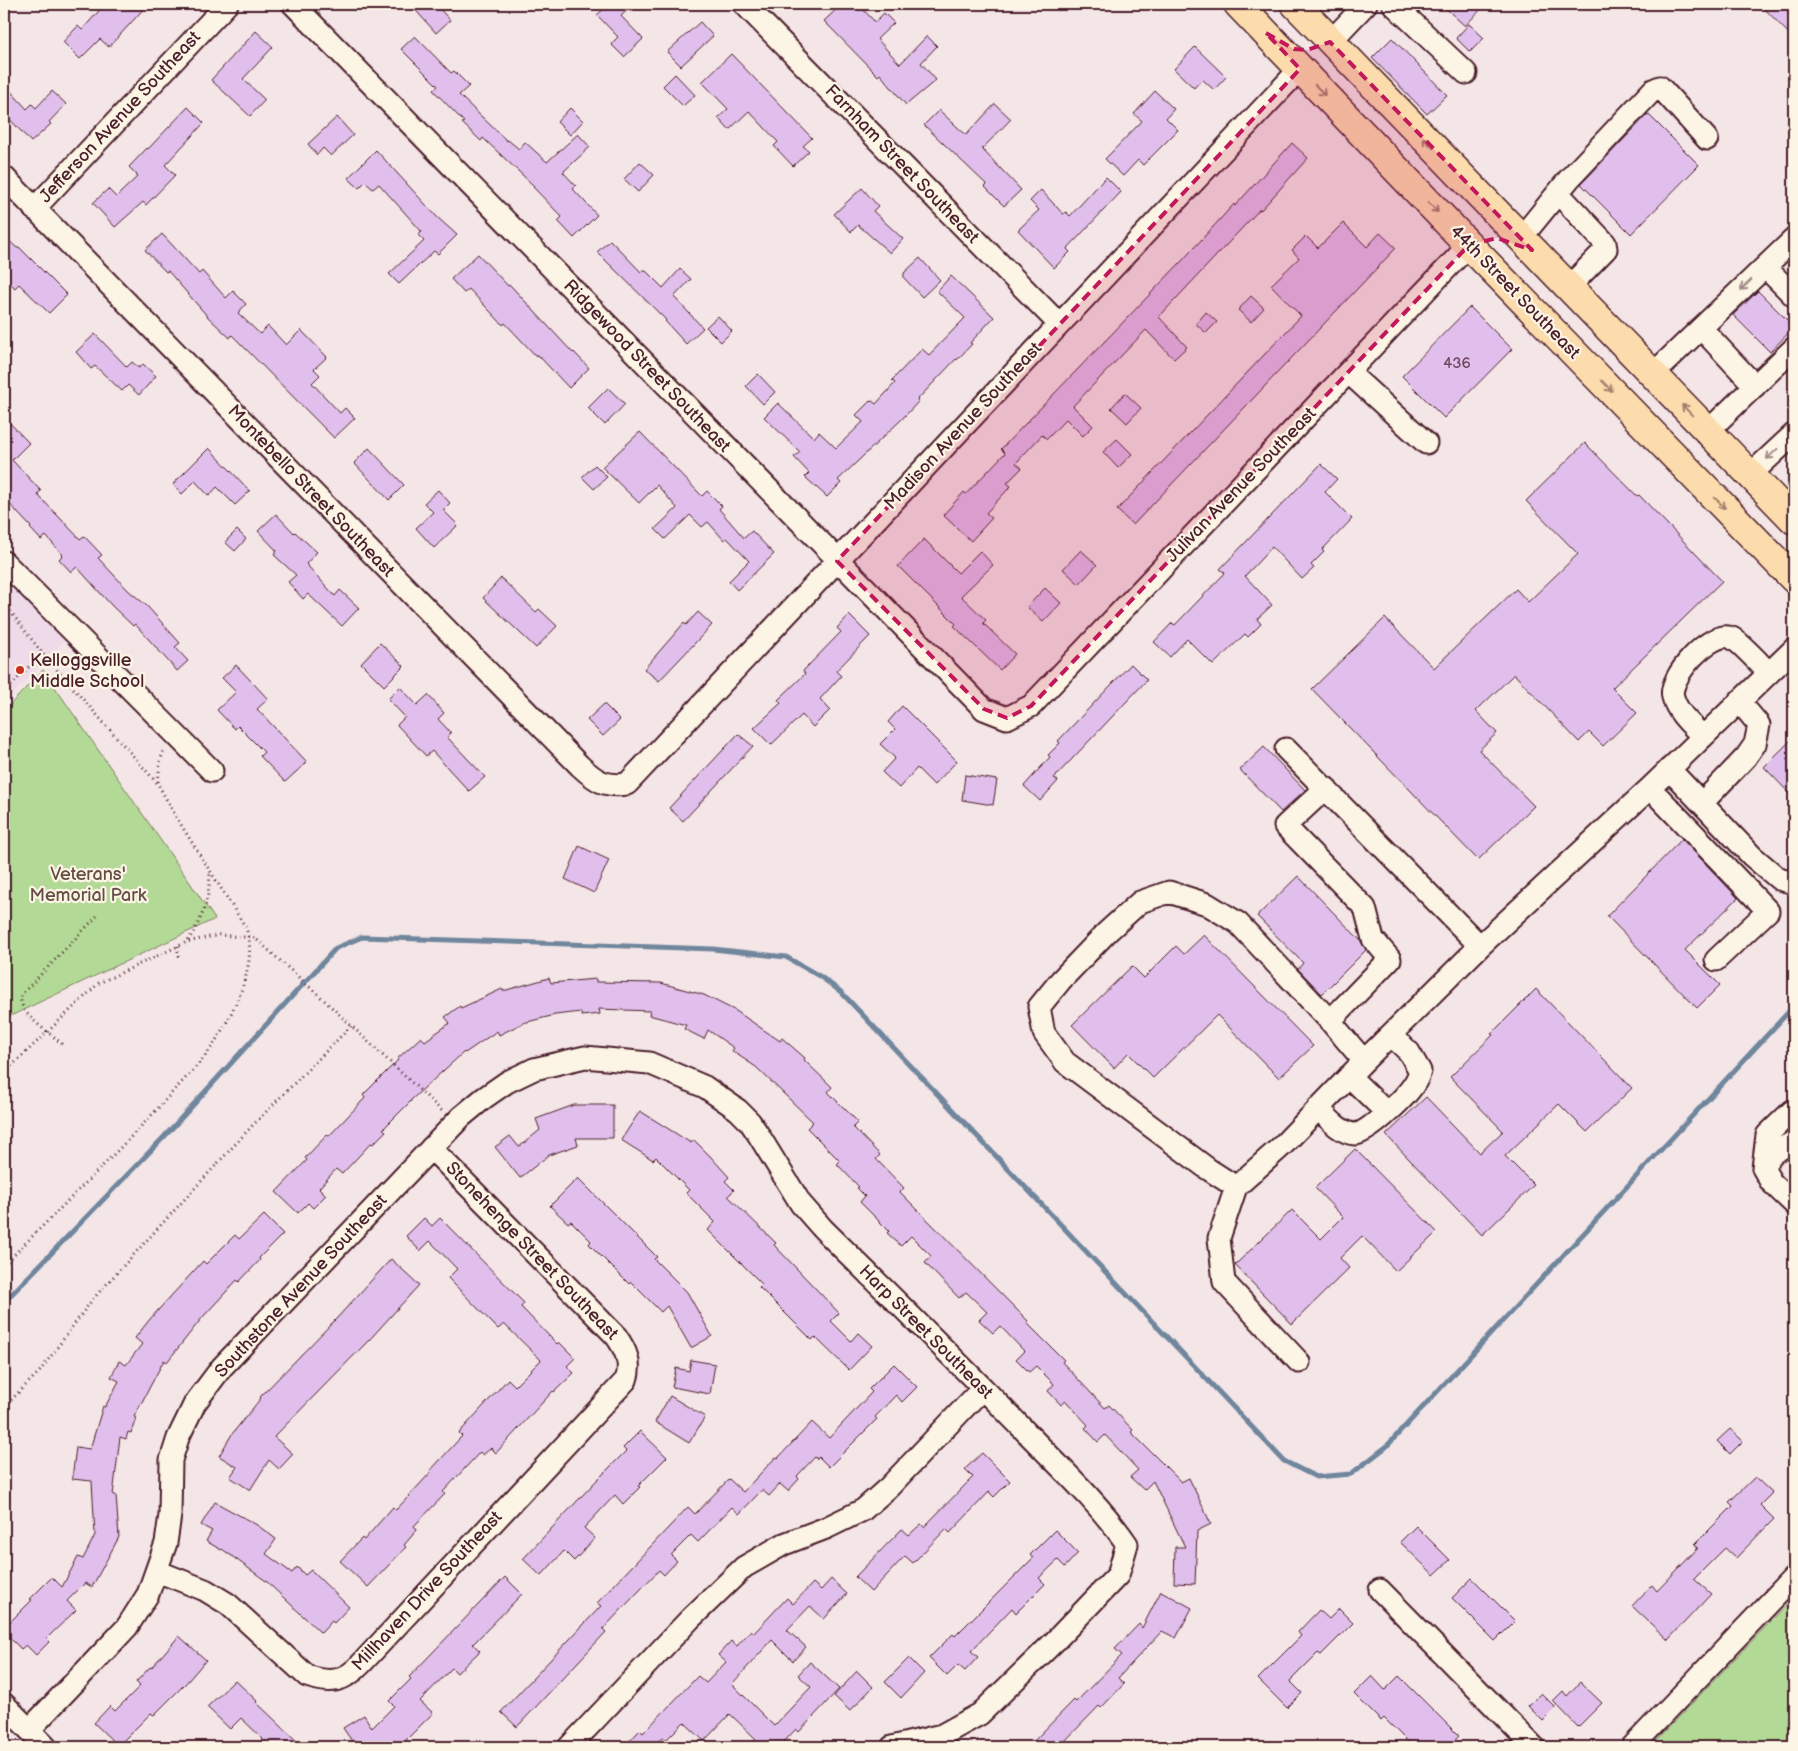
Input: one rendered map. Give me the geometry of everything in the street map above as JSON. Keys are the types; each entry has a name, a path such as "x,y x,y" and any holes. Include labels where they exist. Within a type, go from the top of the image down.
{"main road":[{"name":"44th Street Southeast","path":"1238,4 1794,579"},
{"path":"1295,4 1750,475 1791,510"},
{"path":"1266,33 1294,49 1307,50 1330,42"},
{"path":"1469,245 1483,239 1497,238 1526,244"},
{"path":"1583,362 1601,353 1612,352 1647,369"}],"street":[{"name":"Jefferson Avenue Southeast","path":"34,209 227,4"},
{"name":"Ridgewood Street Southeast","path":"293,4 984,709 1007,718"},
{"name":"Farnham Street Southeast","path":"744,4 1059,324"},
{"path":"1330,42 1366,4"},
{"path":"1393,4 1466,73"},
{"name":"Madison Avenue Southeast","path":"627,784 1300,69"},
{"path":"1526,244 1569,179 1653,90 1660,87 1707,138"},
{"name":"Montebello Street Southeast","path":"4,177 580,766 595,780 613,786 627,784"},
{"path":"1558,193 1605,243 1606,249 1569,288"},
{"path":"1647,369 1701,328 1794,239"},
{"name":"Julivan Avenue Southeast","path":"1007,718 1031,706 1469,245"},
{"path":"1765,267 1794,296"},
{"path":"1701,328 1755,386"},
{"path":"1708,431 1794,348"},
{"path":"1348,372 1426,443"},
{"path":"1750,475 1793,427"},
{"path":"4,562 212,771"},
{"path":"1703,737 1677,709 1672,695 1674,682 1690,659 1712,640 1724,636 1732,638 1769,673"},
{"path":"1299,1362 1224,1282 1219,1238 1236,1187 1283,1145 1364,1060 1480,946 1650,788 1794,649"},
{"path":"1702,803 1755,744 1759,725 1739,701"},
{"path":"1286,749 1480,946"},
{"path":"1669,769 1758,862 1779,879 1794,883"},
{"path":"1326,788 1285,826 1365,908 1374,939 1390,959 1330,1021"},
{"path":"1650,788 1768,911 1716,960"},
{"path":"1236,1187 1208,1169 1065,1062 1044,1034 1039,1007 1061,980 1113,926 1140,902 1169,892 1207,904 1238,923 1364,1060"},
{"path":"1318,1108 1333,1123 1345,1131 1357,1134 1368,1129 1408,1092 1418,1080 1420,1071 1409,1052 1391,1035"},
{"name":"Southstone Avenue Southeast","path":"29,1730 127,1627 148,1594 158,1570 166,1542 170,1515 171,1460 178,1438 195,1403 222,1367 431,1148 484,1098 507,1082 534,1069 585,1057 649,1064 706,1087 738,1110"},
{"path":"1349,1076 1386,1112"},
{"name":"Harp Street Southeast","path":"738,1110 750,1122 801,1204 823,1229 983,1388 1112,1522 1127,1544 1118,1575 1055,1641 980,1714 942,1736 892,1747"},
{"path":"1790,1191 1772,1182 1763,1168 1767,1135 1792,1111"},
{"path":"1763,1168 1768,1157 1794,1142"},
{"name":"Stonehenge Street Southeast","path":"431,1148 606,1325 623,1346 628,1358"},
{"name":"Millhaven Drive Southeast","path":"158,1570 206,1590 228,1604 307,1676 331,1681 343,1678 357,1668 621,1386 629,1372 628,1358"},
{"path":"568,1747 690,1619 744,1567 784,1544 826,1528 863,1510 888,1487 983,1388"},
{"path":"1632,1747 1794,1577"},
{"path":"1380,1590 1534,1747"},
{"path":"4,1704 46,1747"}],"path":[{"path":"4,603 42,653 158,784 176,817 246,928 251,940 246,976 234,1010 208,1052 148,1119 4,1265"},
{"path":"4,692 42,653"},
{"path":"158,784 160,762 170,729"},
{"path":"187,942 203,915 208,901 210,872"},
{"path":"62,1044 46,1032 23,1009 20,1002 21,995 99,914"},
{"path":"4,1073 99,983 187,942 219,935 250,937 255,938 325,1001 456,1123"},
{"path":"178,946 178,961"},
{"path":"4,1407 40,1371 92,1300 252,1126 352,1026"}],"highlighted area":[{"path":"1266,33 1294,49 1307,50 1330,42 1532,250 1497,238 1469,245 1031,706 1007,718 984,709 837,561 1300,69"}],"shaded area":[{"name":"Kelloggsville Middle School","path":"4,573 68,637 4,703"}],"green space":[{"name":"Veterans' Memorial Park","path":"43,670 215,919 4,1019 4,711"},
{"path":"1794,1597 1794,1747 1650,1747"}],"building":[{"path":"105,4 148,4 109,47 100,39 80,59 63,42 78,26 82,30"},
{"path":"410,4 435,4 450,20 436,33"},
{"path":"609,4 634,4 621,16 643,39 624,57 611,44 618,37 597,15"},
{"path":"842,4 858,4 875,22 884,13 894,23 877,39 900,64 927,36 937,46 921,63 936,80 906,105 880,74 878,76 824,21"},
{"path":"1441,4 1486,4 1465,26"},
{"path":"1760,4 1790,4 1794,8 1794,39"},
{"path":"700,22 713,36 681,66 667,52"},
{"path":"1469,24 1484,38 1470,52 1456,38"},
{"path":"256,31 273,47 243,79 265,100 250,116 211,80"},
{"path":"415,36 451,73 454,71 469,86 459,95 507,141 519,149 525,142 547,162 578,134 590,147 563,172 576,186 573,189 597,215 574,238 558,221 562,217 534,186 483,138 481,141 462,123 464,122 433,90 438,86 401,49"},
{"path":"1392,38 1447,95 1427,114 1372,58"},
{"path":"1195,47 1226,77 1214,90 1202,79 1194,88 1174,69"},
{"path":"731,54 812,138 803,146 809,151 793,166 774,146 778,142 749,111 729,130 718,118 728,109 702,82"},
{"path":"675,74 695,95 683,106 663,86"},
{"path":"4,84 27,109 32,104 36,108 52,91 66,104 49,122 51,124 31,142 4,113"},
{"path":"1155,91 1174,109 1166,118 1178,130 1143,165 1138,160 1123,176 1105,159 1142,121 1134,114"},
{"path":"995,104 1011,119 982,149 1021,190 1004,206 985,187 987,185 924,125 939,110 966,135"},
{"path":"188,107 204,123 165,165 175,175 146,205 143,202 115,227 93,203 108,189 116,197 138,176 129,167"},
{"path":"570,108 583,121 570,135 557,122"},
{"path":"1648,114 1699,165 1631,234 1581,184"},
{"path":"337,117 353,135 331,156 323,148 317,155 308,144"},
{"path":"1292,143 1308,158 1159,317 1187,347 1174,359 1146,330 1073,406 1093,426 1083,436 1066,419 1047,439 1042,435 1016,463 1022,468 1007,483 1011,486 986,513 992,518 971,541 943,515 1005,453 1001,449 1181,262 1234,204 1235,206"},
{"path":"376,150 437,217 457,235 438,254 434,251 399,284 389,274 424,241 418,235 422,232 379,184 373,189 365,182 359,188 348,178"},
{"path":"640,162 654,175 638,192 624,179"},
{"path":"1106,177 1121,192 1067,249 1070,252 1054,268 1018,230 1039,210 1030,201 1041,190 1063,214 1066,212 1070,216"},
{"path":"862,188 878,206 873,211 903,239 890,253 858,225 851,232 834,214"},
{"path":"1343,223 1367,247 1380,233 1396,248 1133,525 1117,510 1301,316 1271,285 1299,258 1292,250 1306,236 1318,248"},
{"path":"162,234 199,274 202,271 226,298 233,291 246,304 238,313 260,334 268,326 286,345 301,330 327,357 314,369 320,375 312,383 340,413 345,408 355,418 334,438 232,335 230,338 208,317 168,271 166,272 145,250"},
{"path":"4,236 17,248 19,247 67,295 49,313 19,284 15,288 4,277"},
{"path":"610,240 641,272 644,269 663,288 680,269 691,279 674,297 703,328 686,344 666,320 597,252"},
{"path":"478,254 589,368 569,388 505,323 503,325 469,289 464,293 451,279"},
{"path":"920,258 940,280 922,297 904,278 904,273"},
{"path":"951,276 994,317 970,343 972,344 917,400 918,402 902,419 838,480 841,483 827,497 805,477 809,473 794,457 800,452 764,417 778,403 814,438 819,432 836,448 863,422 856,415 871,400 876,404 895,383 892,380 922,349 929,355 965,318 937,291"},
{"path":"1758,291 1794,327 1770,352 1733,315"},
{"path":"1251,296 1264,308 1251,322 1238,310"},
{"path":"1470,307 1512,349 1444,418 1402,376"},
{"path":"1206,312 1217,322 1206,333 1196,324"},
{"path":"718,316 732,331 721,342 706,327"},
{"path":"95,334 127,367 132,362 139,368 143,364 156,376 139,395 128,385 122,391 95,366 91,369 76,352"},
{"path":"758,374 775,392 763,404 746,386"},
{"path":"608,388 625,404 605,425 588,408"},
{"path":"1125,393 1141,408 1127,423 1111,408"},
{"path":"4,417 29,443 12,460 41,491 37,494 80,539 84,536 102,555 98,558 128,590 147,606 180,643 175,647 188,661 177,671 135,624 133,626 112,606 77,567 71,572 59,559 63,555 46,536 41,540 4,498"},
{"path":"640,432 702,496 707,491 722,506 719,509 744,538 752,531 774,554 737,590 729,581 749,561 727,538 724,540 708,522 702,527 690,515 665,539 655,529 677,508 657,485 639,503 602,467"},
{"path":"1117,439 1132,454 1118,468 1103,452"},
{"path":"1585,443 1637,496 1639,495 1722,581 1612,688 1637,713 1603,746 1589,732 1579,742 1514,674 1476,711 1497,733 1479,750 1534,806 1478,860 1312,689 1385,618 1434,668 1516,589 1528,602 1578,554 1526,501"},
{"path":"209,448 250,491 235,505 217,487 209,496 195,481 182,494 173,484"},
{"path":"369,448 404,485 389,500 354,463"},
{"path":"1321,464 1337,479 1325,492 1352,519 1322,550 1324,552 1311,565 1314,568 1302,579 1272,547 1245,576 1272,605 1257,619 1261,624 1248,637 1245,634 1213,665 1187,639 1170,657 1154,642 1172,623 1175,625 1225,573 1220,569"},
{"path":"595,465 607,477 594,489 582,477"},
{"path":"438,490 450,503 443,510 458,525 434,548 416,528 433,512 424,503"},
{"path":"276,514 294,533 317,552 306,564 335,596 340,590 359,608 342,626 308,594 303,599 288,582 296,575 274,555 277,551 258,531"},
{"path":"237,530 246,539 235,551 225,542"},
{"path":"924,539 958,573 980,551 993,565 961,596 986,620 983,623 1015,654 1000,670 954,626 956,624 898,566"},
{"path":"1081,550 1097,565 1079,584 1063,569"},
{"path":"501,578 536,612 539,609 557,626 536,648 483,598"},
{"path":"1045,588 1061,603 1043,622 1027,607"},
{"path":"698,612 712,625 659,681 644,669 684,623 686,625"},
{"path":"849,615 870,636 836,671 841,676 820,699 830,710 813,727 802,715 771,745 754,728 781,703 778,700 805,674 803,671 841,632 837,628"},
{"path":"380,643 404,666 384,686 361,663"},
{"path":"1131,664 1147,680 1054,778 1058,781 1040,801 1024,786 1050,757 1048,755 1060,743 1058,741"},
{"path":"236,665 268,699 257,709 307,762 285,782 260,756 264,752 238,726 235,729 217,710 236,692 222,678"},
{"path":"400,687 417,705 428,695 444,713 438,719 451,733 447,737 485,777 469,791 432,751 426,756 397,725 405,717 388,699"},
{"path":"604,704 620,720 603,736 587,720"},
{"path":"902,706 957,761 934,785 917,768 899,788 882,772 895,758 880,744 895,729 888,722"},
{"path":"738,734 753,746 683,821 669,808"},
{"path":"1794,737 1794,798 1764,767"},
{"path":"1264,747 1305,790 1281,812 1240,770"},
{"path":"965,775 997,780 993,805 962,800"},
{"path":"1682,839 1738,898 1685,950 1720,985 1697,1008 1607,916"},
{"path":"579,846 609,860 594,893 565,879"},
{"path":"1298,876 1360,940 1366,950 1322,994 1298,969 1303,963 1257,916"},
{"path":"1204,935 1313,1046 1279,1078 1217,1015 1153,1078 1128,1053 1114,1068 1072,1025 1132,966 1144,978 1176,946 1184,954"},
{"path":"549,978 551,983 596,979 596,982 661,983 704,995 736,1011 780,1041 782,1038 805,1058 804,1060 832,1087 828,1092 858,1122 853,1127 880,1155 876,1159 904,1188 900,1192 1028,1321 1027,1323 1064,1360 1062,1362 1105,1408 1109,1405 1133,1430 1131,1432 1181,1482 1189,1478 1211,1524 1197,1531 1195,1584 1174,1583 1175,1547 1185,1547 1153,1481 1144,1490 1130,1477 1138,1470 1105,1435 1098,1442 1085,1428 1088,1425 1066,1401 1061,1405 1048,1391 1054,1384 1036,1366 1029,1372 1016,1359 1024,1351 1000,1326 993,1333 979,1320 987,1312 966,1292 959,1298 925,1263 931,1256 911,1236 901,1246 887,1233 889,1231 860,1202 865,1196 837,1164 840,1161 807,1128 813,1122 756,1067 732,1051 734,1048 708,1030 704,1039 684,1029 686,1025 649,1015 650,1011 599,1009 600,1014 581,1016 581,1012 555,1015 523,1023 499,1035 497,1031 464,1052 411,1100 383,1129 386,1131 373,1144 371,1143 342,1174 336,1169 319,1188 326,1195 313,1208 308,1203 298,1213 276,1192 307,1160 305,1158 365,1098 363,1095 397,1059 421,1037 425,1041 450,1023 445,1017 460,1006 461,1008 502,989 503,991"},
{"path":"1536,989 1632,1088 1587,1132 1559,1104 1505,1156 1534,1185 1482,1235 1386,1135 1426,1097 1480,1153 1503,1131 1450,1077"},
{"path":"574,1105 613,1105 613,1138 576,1138 578,1145 549,1155 520,1178 495,1147 510,1136 519,1147 540,1130 536,1119"},
{"path":"640,1111 691,1143 694,1140 710,1156 729,1177 725,1181 734,1190 728,1196 776,1243 774,1245 839,1313 831,1321 851,1341 858,1333 872,1346 849,1370 815,1337 812,1340 759,1287 762,1284 708,1230 715,1222 686,1193 689,1190 656,1157 653,1160 621,1140"},
{"path":"1355,1149 1437,1232 1396,1271 1362,1236 1340,1258 1349,1268 1292,1324 1235,1265 1292,1210 1321,1239 1343,1217 1315,1188"},
{"path":"578,1178 657,1257 654,1259 687,1292 712,1336 691,1348 667,1306 661,1312 631,1282 629,1284 589,1244 591,1241 571,1221 568,1223 550,1206"},
{"path":"264,1215 283,1234 239,1282 237,1280 202,1318 167,1362 164,1360 134,1417 136,1418 131,1433 128,1432 126,1439 120,1437 113,1495 116,1495 119,1537 92,1587 85,1583 67,1601 76,1610 47,1638 50,1641 36,1655 26,1645 21,1649 4,1632 4,1628 52,1577 62,1587 78,1557 83,1559 95,1535 92,1481 72,1479 76,1447 90,1449 103,1406 105,1407 119,1381 111,1377 119,1361 126,1365 142,1344 135,1338 203,1261 206,1264 235,1235 239,1239"},
{"path":"424,1218 432,1226 440,1218 524,1303 521,1307 557,1344 559,1342 575,1358 567,1366 574,1373 553,1391 496,1453 491,1448 483,1455 480,1452 443,1492 445,1494 414,1526 417,1530 404,1545 406,1547 368,1587 340,1561 362,1538 364,1540 393,1507 396,1510 462,1436 459,1433 508,1379 515,1386 541,1360 504,1324 498,1329 448,1278 457,1269 430,1241 420,1251 406,1236"},
{"path":"391,1259 419,1285 371,1338 274,1437 293,1454 279,1469 269,1460 250,1490 230,1477 237,1467 219,1456 232,1434 260,1397"},
{"path":"691,1360 715,1364 710,1394 672,1387 676,1368 689,1371"},
{"path":"894,1364 917,1387 902,1402 896,1395 875,1417 877,1419 829,1467 819,1457 817,1459 815,1457 797,1476 799,1479 788,1491 780,1484 769,1496 762,1490 739,1514 732,1507 698,1542 691,1535 671,1555 677,1561 664,1575 659,1570 603,1629 606,1632 517,1727 501,1712 601,1606 597,1603 688,1507 695,1514 729,1479 743,1492 812,1422 829,1438 872,1392 869,1389"},
{"path":"670,1396 705,1417 689,1443 655,1422"},
{"path":"1730,1429 1743,1441 1730,1454 1717,1441"},
{"path":"640,1431 667,1457 623,1504 615,1495 584,1528 595,1538 574,1561 564,1551 541,1576 523,1559 626,1451 623,1448"},
{"path":"982,1453 1010,1481 994,1497 989,1492 950,1533 946,1529 913,1563 905,1556 871,1592 855,1577 902,1529 909,1535 921,1524 924,1527 973,1477 965,1469"},
{"path":"1755,1477 1772,1493 1760,1505 1774,1519 1736,1558 1725,1548 1694,1579 1711,1594 1668,1640 1632,1606 1652,1585 1657,1591 1698,1548 1695,1544 1733,1506 1729,1502"},
{"path":"215,1502 257,1525 276,1539 266,1554 292,1573 297,1567 305,1575 311,1570 349,1607 334,1623 332,1621 321,1633 266,1581 222,1549 206,1541 212,1531 201,1525"},
{"path":"1416,1526 1450,1560 1434,1575 1400,1542"},
{"path":"1055,1530 1078,1553 1065,1567 1058,1560 1039,1578 1045,1584 1016,1613 1012,1608 971,1651 978,1657 965,1671 958,1665 947,1676 929,1658 953,1634 955,1636 1033,1558 1030,1555"},
{"path":"505,1577 522,1594 473,1644 480,1651 457,1673 452,1668 420,1701 433,1713 399,1747 356,1747 343,1728 364,1715 372,1728 394,1706 389,1701 411,1679 409,1677"},
{"path":"1472,1578 1515,1621 1495,1641 1452,1598"},
{"path":"831,1579 847,1594 824,1619 810,1606 787,1630 806,1647 793,1661 772,1640 732,1684 774,1726 811,1687 798,1675 810,1662 839,1689 799,1732 796,1729 779,1747 749,1747 756,1739 730,1714 704,1741 684,1722 666,1740 663,1737 655,1744 658,1747 624,1747 640,1730 643,1733 698,1676 706,1683 726,1662 718,1655 731,1641 737,1646 751,1630 754,1633 787,1598 793,1604 813,1583 821,1590"},
{"path":"1161,1591 1192,1608 1176,1638 1162,1631 1118,1678 1124,1684 1101,1708 1099,1706 1059,1747 1028,1747 1122,1655 1115,1649 1139,1624 1142,1628"},
{"path":"1339,1609 1353,1623 1321,1655 1318,1653 1290,1681 1302,1693 1287,1708 1258,1679 1301,1636 1298,1632 1319,1610 1329,1619"},
{"path":"179,1636 206,1660 154,1715 151,1713 118,1746 94,1723 110,1706 115,1711 140,1686 136,1682"},
{"path":"909,1658 924,1673 901,1698 885,1682"},
{"path":"857,1671 873,1687 850,1711 834,1696"},
{"path":"1372,1676 1385,1690 1399,1676 1459,1736 1448,1747 1431,1747 1425,1741 1419,1747 1413,1747 1384,1718 1381,1721 1354,1694"},
{"path":"235,1680 303,1747 255,1747 263,1739 241,1718 230,1729 207,1707"},
{"path":"1580,1682 1602,1703 1578,1727 1553,1701 1563,1691 1567,1696"},
{"path":"1541,1693 1556,1708 1543,1721 1528,1706"}],"waterway":[{"path":"4,1302 163,1138 336,948 362,937 713,949 786,957 821,977 841,992 1284,1461 1316,1477 1351,1474 1386,1447 1794,1006"}],"place":[{"name":"Kelloggsville Middle School","path":"20,670"}]}
